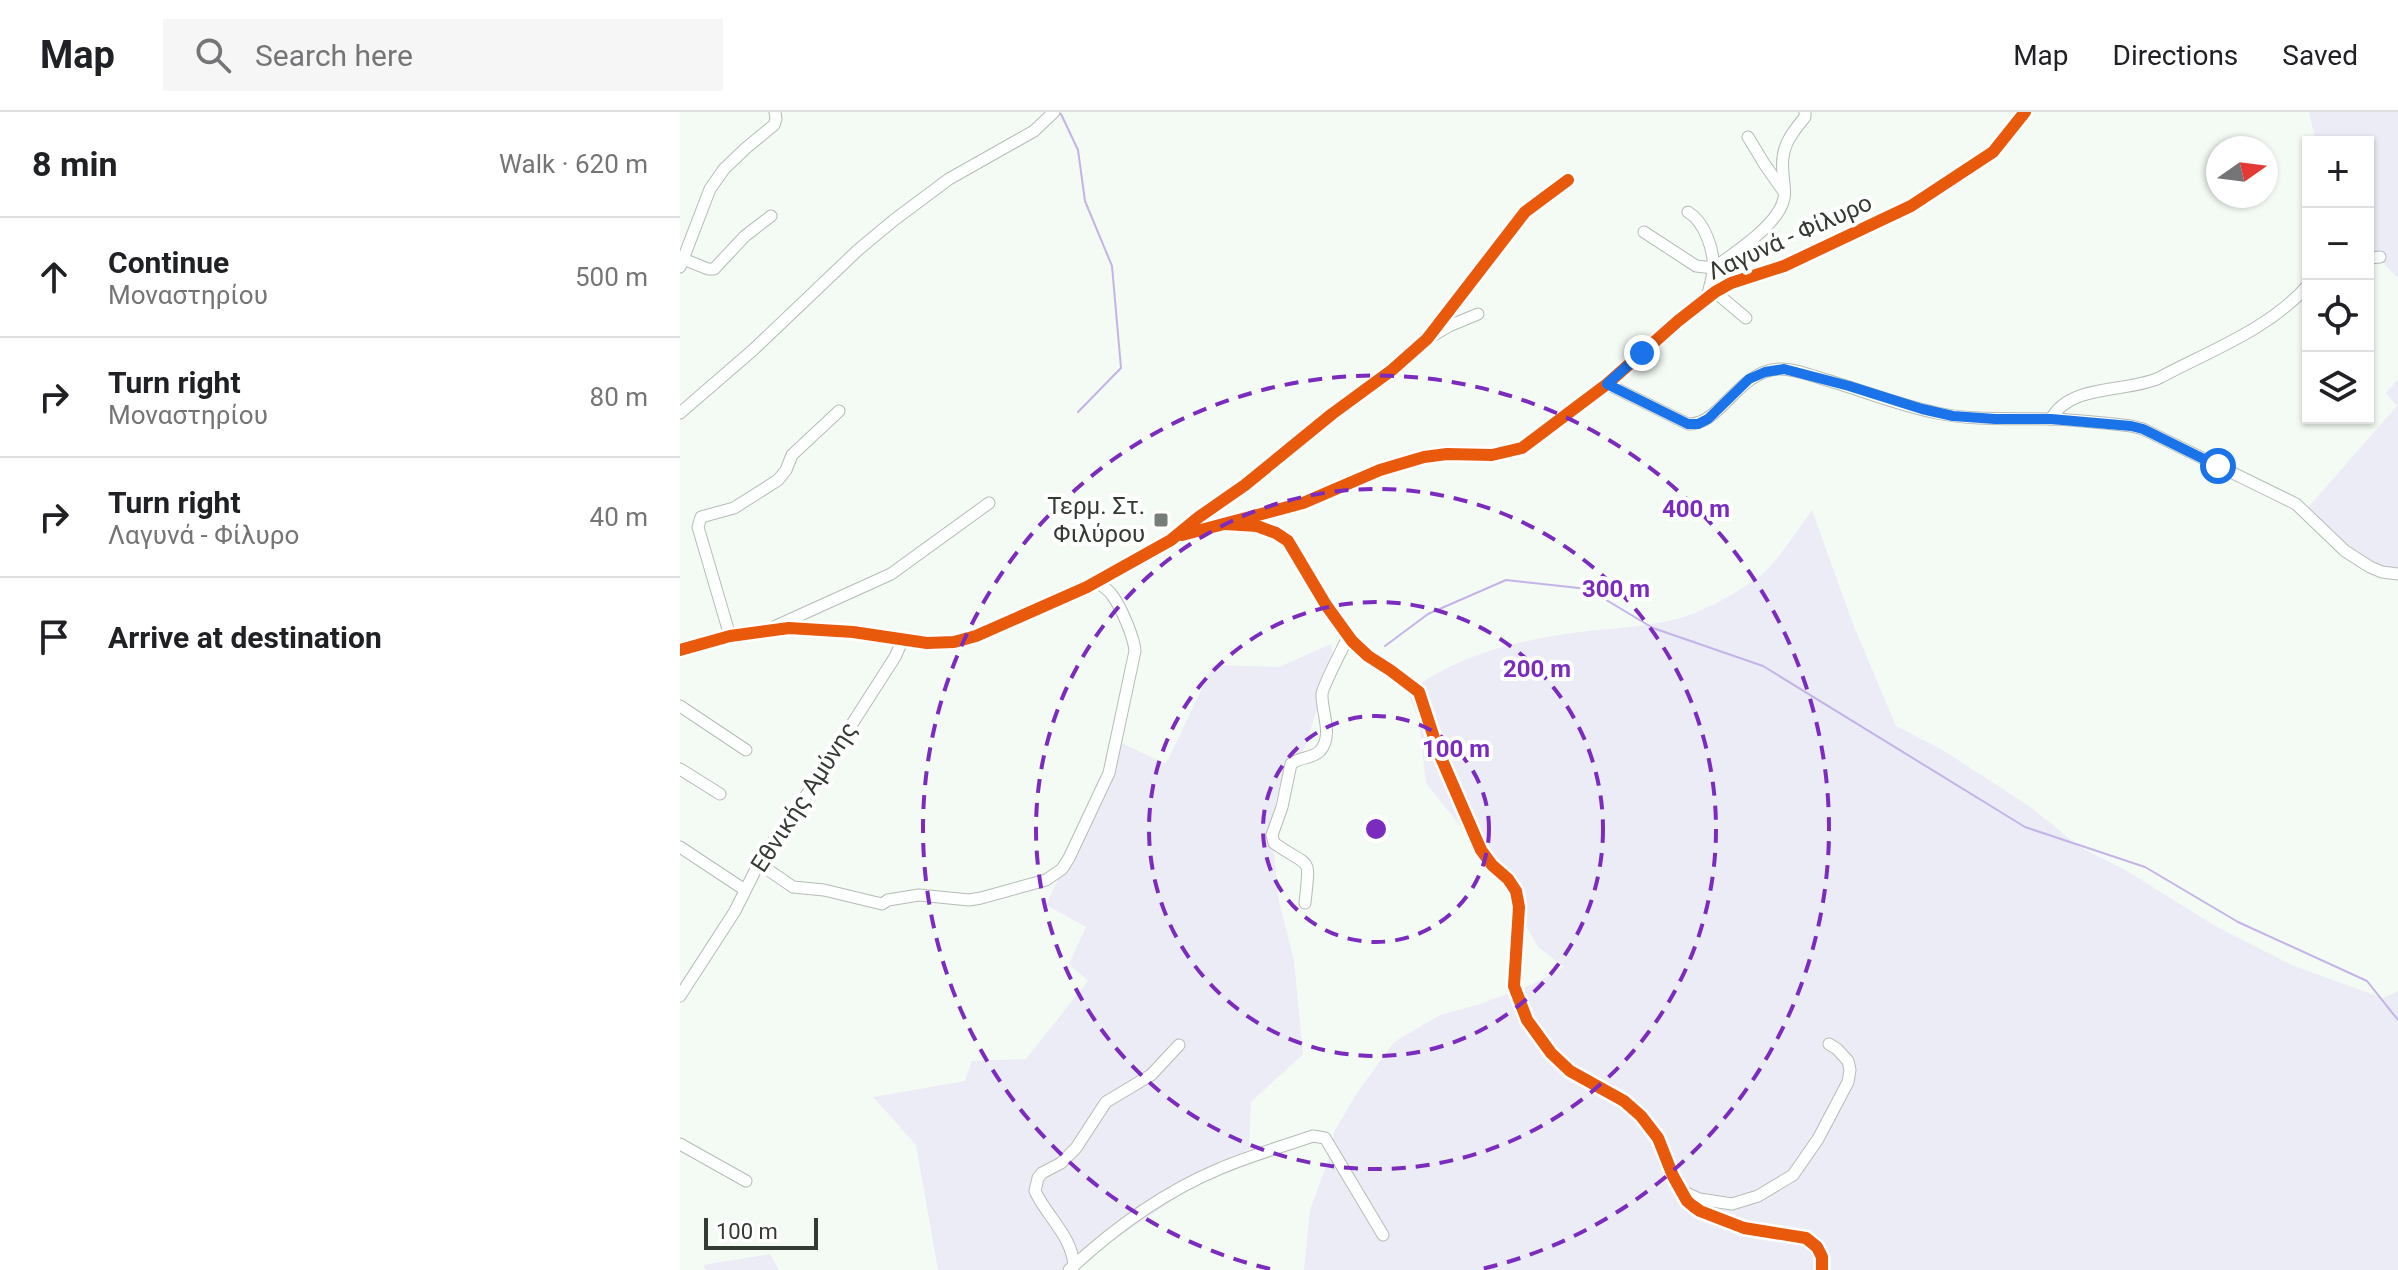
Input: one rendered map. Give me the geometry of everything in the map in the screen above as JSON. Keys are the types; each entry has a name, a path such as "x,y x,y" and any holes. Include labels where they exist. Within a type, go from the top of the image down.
{"street":[{"path":"771,216 745,236 714,269 682,263 707,195 717,178 774,125 775,112"},
{"path":"680,413 894,220 949,179 1034,131 1054,112"},
{"path":"1644,232 1696,266 1714,268 1768,225 1778,212 1784,199 1782,151 1805,117 1805,112"},
{"name":"Λαγυνά - Φίλυρο","path":"1171,540 1303,503 1380,470 1424,457 1492,455 1516,451 1607,384 1711,295 1731,283 1784,266 1911,206 1993,152 2025,112"},
{"path":"1748,137 1784,193"},
{"path":"1427,339 1525,212 1568,180"},
{"path":"1688,212 1700,222 1705,233 1714,268 1711,295 1746,318"},
{"path":"2051,419 2058,408 2074,398 2142,384 2173,371 2257,326 2302,292"},
{"path":"680,650 730,636 768,630 816,628 935,643 959,641 1074,593 1171,540 1427,339 1478,314"},
{"path":"1607,384 1688,424 1698,424 1708,419 1749,379 1780,369 1802,372 1936,413 1995,419 2051,419 2143,429 2296,504 2345,551 2370,567 2398,574"},
{"path":"730,636 698,527 699,521 705,516 734,508 778,480 792,455 839,411"},
{"path":"768,630 891,574 989,503"},
{"path":"1225,524 1257,526 1288,541 1326,605 1349,635 1368,656 1419,692 1439,753 1481,850 1516,891 1519,907 1514,986 1527,1020 1551,1053 1570,1071 1624,1101 1641,1116 1658,1138 1687,1201 1700,1211 1723,1221 1766,1233 1806,1238 1817,1247 1822,1257 1822,1270"},
{"path":"758,863 793,887 824,890 882,904 888,900 919,895 969,900 1054,876 1069,858 1109,773 1135,651 1116,600 1097,582"},
{"path":"1305,903 1309,873 1306,863 1274,843 1272,835 1282,807 1291,764 1314,755 1324,744 1326,717 1322,694 1349,635"},
{"name":"Εθνικής Αμύνης","path":"680,996 735,911 758,863 828,764 895,657 903,639"},
{"path":"680,706 746,750"},
{"path":"680,769 720,794"},
{"path":"680,847 745,890"},
{"path":"1681,1191 1699,1199 1732,1204 1758,1196 1793,1175 1818,1139 1848,1082 1848,1061 1829,1044"},
{"path":"1072,1268 1069,1243 1035,1191 1038,1178 1061,1163 1076,1148 1106,1102 1151,1075 1179,1045"},
{"path":"1072,1268 1133,1218 1191,1182 1313,1136 1325,1138 1383,1235"},
{"path":"680,1144 746,1181"}],"shaded area":[{"path":"2309,112 2398,112 2398,278 2374,254 2374,136 2315,136"},
{"path":"2398,379 2398,574 2370,567 2305,511 2397,406 2386,393"},
{"path":"1812,510 1853,624 1896,726 1941,749 2032,808 2078,846 2127,871 2217,927 2294,966 2383,998 2398,991 2398,1270 1304,1270 1310,1210 1327,1164 1334,1132 1357,1093 1394,1042 1440,1015 1533,984 1564,967 1538,947 1489,862 1426,783 1419,721 1408,692 1449,667 1511,645 1580,632 1665,622 1709,607 1765,572"},
{"path":"1331,644 1333,659 1304,750 1286,760 1271,821 1279,901 1294,960 1303,1054 1251,1102 1249,1149 1069,1270 938,1270 916,1145 873,1097 965,1081 972,1061 1026,1059 1088,981 1069,964 1086,927 1046,905 1122,743 1166,764 1213,665 1279,667"},
{"path":"770,1254 779,1270 706,1270 703,1265"}],"waterway":[{"path":"1061,114 1078,150 1085,201 1112,266 1121,368 1078,412"},
{"path":"1385,646 1428,614 1506,580 1588,589 1653,628 1763,666 2025,827 2145,867 2238,922 2367,981 2398,1020"}],"cycle path":[{"path":"1182,535 1303,503 1380,470 1424,457 1492,455 1522,448 1607,384 1715,292 1731,283 1784,266 1911,206 1993,152 2025,112"},
{"path":"680,650 730,636 789,628 853,632 927,643 954,642 976,636 1087,587 1171,540 1392,370 1427,339 1525,212 1568,180"},
{"path":"1225,524 1257,526 1288,541 1326,605 1352,641 1419,692 1439,753 1481,850 1516,891 1519,907 1514,986 1527,1020 1551,1053 1570,1071 1624,1101 1641,1116 1658,1138 1673,1176 1693,1206 1744,1228 1806,1238 1817,1247 1822,1257 1822,1270"}],"place":[{"name":"Τερμ. Στ. Φιλύρου","path":"1161,520"}],"route":[{"path":"1642,353 1607,384 1686,424 1698,424 1708,419 1749,379 1774,369 1784,369 1953,416 2051,419 2131,426 2218,466"}]}
